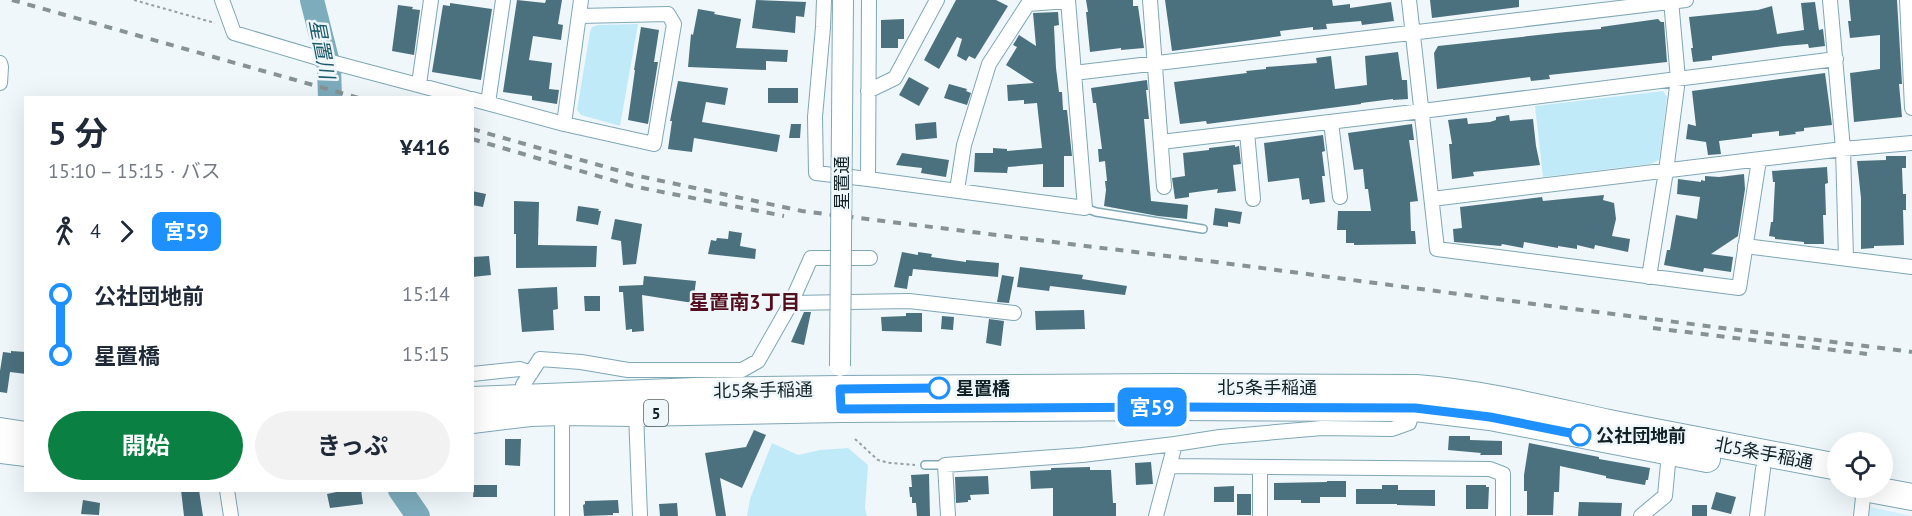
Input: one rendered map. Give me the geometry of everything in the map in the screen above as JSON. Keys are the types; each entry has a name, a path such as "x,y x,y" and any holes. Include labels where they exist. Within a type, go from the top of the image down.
{"highway":[{"name":"北5条手稲通","path":"474,400 528,394 1163,387 1416,398 1490,417 1669,453 1827,481"},
{"name":"北5条手稲通","path":"528,394 562,412 636,413 1416,398 1446,391 1492,398 1827,465"},
{"name":"北5条手稲通","path":"474,419 528,394"},
{"path":"0,431 24,435"},
{"path":"0,450 24,453"},
{"path":"1893,477 1912,481"},
{"path":"1893,493 1912,497"}],"street":[{"path":"222,0 234,33 335,63 461,96"},
{"path":"419,84 431,0"},
{"path":"488,103 503,0"},
{"path":"564,124 581,0"},
{"path":"824,0 824,27 815,117 816,173 1085,208 1068,0 1028,4 989,64 964,145 957,190"},
{"name":"星置通","path":"840,366 843,0"},
{"path":"868,0 868,179"},
{"path":"868,91 895,78 937,0"},
{"path":"1150,0 1164,187"},
{"path":"1409,0 1437,249 1739,288 1758,160"},
{"path":"1074,73 1686,0"},
{"path":"1830,0 1843,149 1846,258"},
{"path":"1907,0 1912,108"},
{"path":"1649,277 1678,79 1671,1"},
{"path":"474,100 564,124 654,144 674,24 668,14 579,16"},
{"path":"1161,142 1836,59"},
{"path":"0,63 2,67 0,83"},
{"path":"1331,122 1340,196"},
{"path":"1247,132 1253,199"},
{"path":"1432,199 1912,142"},
{"path":"1745,246 1912,267"},
{"path":"528,394 540,359 581,362 628,370 742,370 758,361 790,303 811,258 870,258"},
{"path":"790,303 909,301 1014,313"},
{"path":"474,374 520,369 528,394"},
{"path":"948,516 945,465 1082,455 1220,437 1322,428 1392,429 1409,423 1416,398"},
{"path":"561,516 562,412"},
{"path":"636,413 640,516"},
{"path":"1156,516 1175,444"},
{"path":"1641,516 1665,496 1669,453"},
{"path":"1170,466 1490,469 1503,474 1503,516"},
{"path":"1260,468 1260,516"},
{"path":"1757,516 1763,469"},
{"path":"227,492 231,516"},
{"path":"1861,516 1863,498"}],"lane":[{"path":"1085,208 1096,212 1203,229"},
{"path":"925,465 945,465"}],"path":[{"path":"134,0 232,28"},
{"path":"855,439 878,460 890,464 925,465"}],"shaded area":[{"path":"638,24 620,126 581,115 577,110 592,27"},
{"path":"1663,91 1667,97 1659,160 1650,164 1543,177 1535,106"},
{"path":"772,443 798,455 820,450 848,448 868,465 865,508 867,516 747,516 750,499"},
{"path":"1870,507 1912,516 1868,516"}],"building":[{"path":"517,0 545,3 546,0 562,0 558,24 563,25 561,40 533,36 529,60 552,63 549,89 559,90 557,104 532,100 532,96 503,92"},
{"path":"756,0 806,2 804,17 796,16 795,33 752,28"},
{"path":"956,0 996,0 1008,6 975,59 969,56 966,61 957,56 962,39 957,37 939,69 924,60"},
{"path":"1086,0 1133,0 1133,6 1138,6 1144,48 1090,52"},
{"path":"1165,0 1332,0 1333,6 1350,4 1350,8 1391,2 1394,21 1362,25 1361,21 1326,24 1327,29 1313,30 1313,27 1280,31 1281,36 1172,51"},
{"path":"1430,0 1519,0 1519,7 1432,18"},
{"path":"1849,0 1897,0 1902,117 1854,122 1850,73 1880,69 1880,35 1850,38"},
{"path":"1815,2 1819,30 1823,29 1825,46 1809,48 1808,44 1784,46 1712,56 1712,60 1693,62 1689,17 1758,10 1772,6 1777,34 1804,30 1801,3"},
{"path":"450,3 492,9 481,80 432,72 443,5 450,6"},
{"path":"398,5 420,10 414,55 392,51"},
{"path":"698,9 741,19 736,48 788,50 787,62 766,61 766,70 688,67 691,34 693,35"},
{"path":"1058,12 1059,25 1054,26 1056,68 1059,92 1062,92 1063,110 1067,110 1072,156 1064,156 1064,187 1043,187 1043,164 1008,167 1007,173 974,172 975,153 993,153 993,148 1007,149 1007,151 1042,148 1037,103 1024,104 1024,100 1008,101 1007,85 1034,83 1006,65 1017,47 1013,45 1019,35 1036,46 1033,13"},
{"path":"904,19 904,39 898,39 898,48 881,48 881,20"},
{"path":"1658,19 1664,22 1667,62 1549,75 1550,79 1531,81 1530,77 1437,89 1434,53 1438,46 1601,29 1601,27"},
{"path":"641,27 659,30 654,62 658,62 648,124 628,120"},
{"path":"1398,52 1402,80 1407,80 1408,99 1393,99 1207,124 1206,121 1180,124 1174,82 1247,73 1246,71 1266,69 1266,67 1317,63 1316,58 1331,56 1335,89 1367,85 1365,56"},
{"path":"1825,73 1832,125 1804,128 1804,131 1795,132 1796,134 1779,136 1779,131 1719,141 1721,154 1708,155 1706,142 1686,139 1688,124 1696,126 1692,91"},
{"path":"909,77 929,88 919,106 899,95"},
{"path":"1147,80 1149,119 1144,119 1151,201 1188,205 1187,219 1104,206 1105,181 1107,181 1105,161 1099,162 1098,149 1102,149 1096,103 1093,103 1091,88"},
{"path":"678,81 728,88 725,105 706,102 702,122 780,135 777,152 694,138 692,152 668,149 672,121 670,121"},
{"path":"949,84 967,89 966,91 971,93 967,105 944,98"},
{"path":"768,88 798,88 798,103 768,103"},
{"path":"1509,115 1510,121 1533,119 1540,165 1473,172 1474,176 1452,179 1449,144 1452,144 1448,120 1467,118 1468,124 1490,122 1496,120 1496,117"},
{"path":"936,122 937,138 916,140 915,124"},
{"path":"791,124 801,124 800,138 789,138"},
{"path":"1412,124 1414,140 1409,140 1418,201 1410,202 1411,231 1415,231 1416,244 1354,245 1354,243 1346,243 1346,230 1337,230 1338,211 1371,211 1363,169 1354,170 1348,133"},
{"path":"1323,135 1325,151 1322,152 1325,176 1322,176 1325,202 1310,204 1309,199 1302,200 1299,178 1268,182 1264,143"},
{"path":"1235,145 1235,147 1239,146 1241,164 1233,165 1236,191 1217,193 1218,189 1189,193 1189,197 1175,199 1172,178 1185,176 1183,153"},
{"path":"902,153 949,160 946,177 921,173 922,168 896,165"},
{"path":"1886,156 1906,156 1906,168 1902,168 1903,194 1906,194 1906,210 1903,210 1904,245 1861,249 1861,198 1857,161 1886,160"},
{"path":"1827,167 1826,215 1823,215 1824,244 1804,244 1804,242 1775,239 1769,236 1771,222 1773,222 1775,182 1773,182 1772,171"},
{"path":"1744,174 1745,189 1738,236 1711,254 1733,257 1731,272 1704,268 1703,272 1664,265 1667,250 1670,250 1676,215 1697,219 1700,197 1677,194 1678,179 1701,182 1701,180 1705,181 1705,176"},
{"path":"474,191 486,194 483,207 474,205"},
{"path":"1604,195 1603,200 1614,203 1616,219 1612,236 1630,239 1628,252 1595,245 1594,249 1577,245 1577,249 1524,242 1523,248 1502,244 1501,246 1454,242 1453,229 1462,228 1460,207 1542,197 1543,201"},
{"path":"514,201 539,202 538,245 597,246 596,267 516,268"},
{"path":"578,206 599,209 598,211 601,211 598,225 576,221"},
{"path":"1215,208 1242,212 1240,224 1228,222 1228,227 1213,225"},
{"path":"615,219 642,224 636,264 623,265 621,241 611,239"},
{"path":"729,231 742,233 740,246 756,249 755,259 708,254 711,240 728,239"},
{"path":"902,252 918,255 918,252 932,254 931,257 966,262 966,260 999,263 998,277 913,269 912,276 909,276 907,289 894,287"},
{"path":"489,256 491,275 474,277 474,257"},
{"path":"1020,267 1083,275 1082,279 1127,286 1125,295 1050,286 1049,291 1017,287"},
{"path":"1002,275 1014,277 1009,303 997,302"},
{"path":"644,276 696,281 693,303 642,295 644,331 632,332 632,329 626,330 623,292 619,292 619,286 643,285"},
{"path":"557,287 558,309 553,310 554,330 522,332 518,289"},
{"path":"584,296 600,296 600,311 585,311"},
{"path":"1084,310 1085,329 1036,330 1035,311"},
{"path":"804,312 811,312 804,345 791,342"},
{"path":"906,313 922,313 922,332 882,331 881,317 906,316"},
{"path":"942,316 954,317 953,330 941,329"},
{"path":"989,319 1004,321 1001,346 986,343"},
{"path":"11,351 24,352 24,374 10,372 7,393 0,392 3,352 11,353"},
{"path":"754,430 766,435 742,488 720,478 726,516 716,516 705,453 746,447"},
{"path":"1449,436 1470,436 1470,440 1502,441 1502,455 1480,455 1481,453 1448,450"},
{"path":"505,439 521,439 520,466 505,465"},
{"path":"1529,443 1650,468 1648,480 1645,485 1560,466 1559,492 1554,492 1553,515 1527,515 1524,475"},
{"path":"1151,462 1153,484 1136,485 1135,463"},
{"path":"1090,467 1090,470 1111,470 1116,516 1053,516 1053,488 1031,489 1030,471"},
{"path":"929,474 930,516 917,516 916,503 912,503 912,497 910,497 911,475"},
{"path":"988,476 989,494 970,495 971,500 968,502 956,503 955,477"},
{"path":"1346,481 1346,497 1320,497 1320,503 1274,500 1274,483"},
{"path":"474,485 497,485 497,497 473,497"},
{"path":"1382,485 1398,485 1398,490 1435,490 1435,506 1356,504 1356,489 1382,489"},
{"path":"1466,485 1489,487 1488,509 1466,509"},
{"path":"1234,486 1234,502 1214,502 1214,487"},
{"path":"181,492 199,492 203,516 184,516"},
{"path":"361,492 363,504 330,508 327,494"},
{"path":"1716,492 1736,497 1731,514 1711,509"},
{"path":"1237,494 1251,494 1251,515 1237,515"},
{"path":"83,500 100,503 99,515 81,514"},
{"path":"618,500 619,513 584,516 585,501"},
{"path":"1579,502 1622,503 1621,516 1578,516"},
{"path":"677,503 678,516 660,516 659,504"},
{"path":"1692,505 1707,505 1707,516 1692,516"}],"waterway":[{"name":"星置川","path":"312,0 329,67 330,96"},
{"name":"星置川","path":"401,492 418,516"}],"railway":[{"path":"12,0 352,96"},
{"path":"474,130 634,175 802,211 1912,352"},
{"path":"474,140 632,186 784,216"},
{"path":"1653,328 1867,354"}],"bus line":[{"name":"宮59","path":"939,388 840,389 841,409 1415,408 1490,417 1580,435"}],"place":[{"name":"星置橋","path":"939,388"},
{"name":"公社団地前","path":"1580,435"}],"district":[{"name":"星置南3丁目","path":"745,302"}]}
